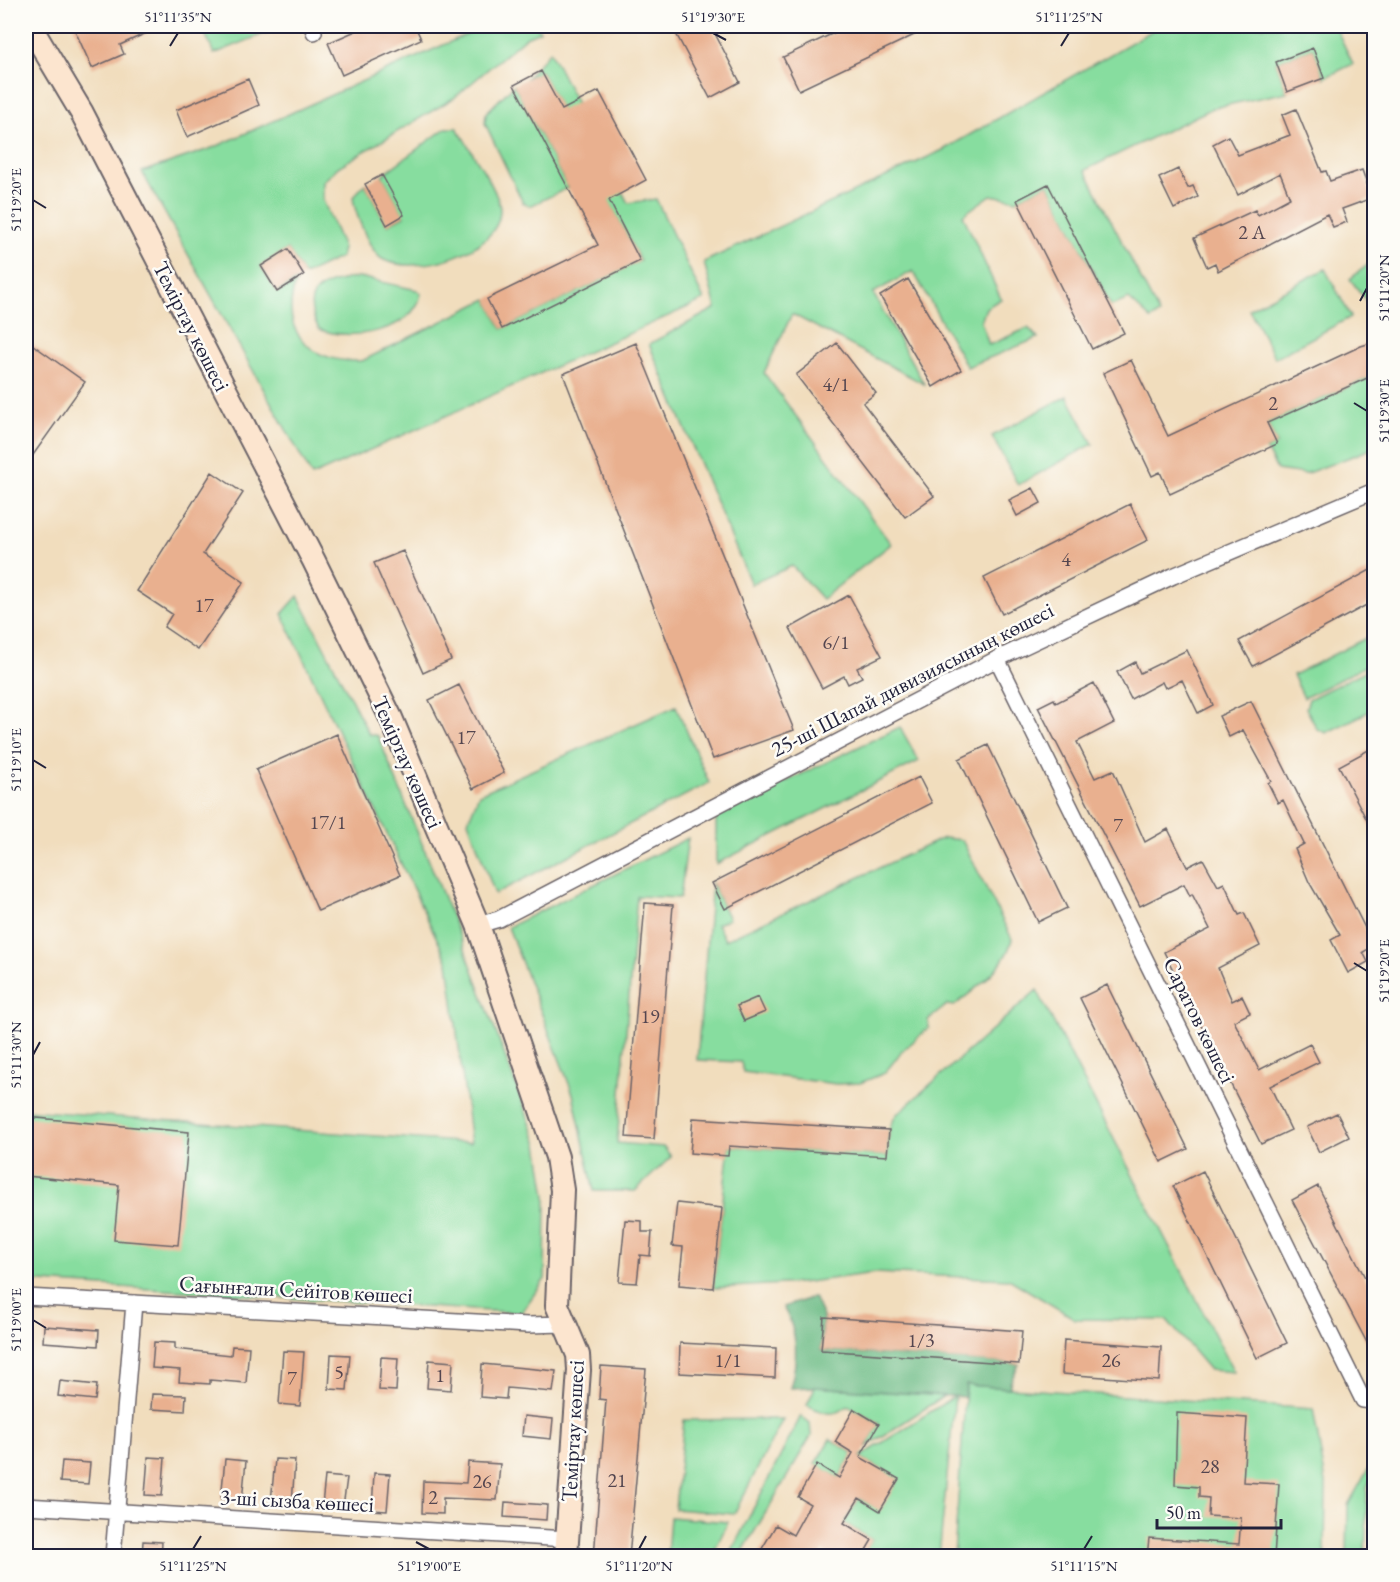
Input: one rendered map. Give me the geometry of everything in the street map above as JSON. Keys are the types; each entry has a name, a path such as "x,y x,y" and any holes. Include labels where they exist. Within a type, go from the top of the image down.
{"street":[{"name":"Теміртау көшесі","path":"30,26 82,113 314,561 391,718 478,925 559,1165 562,1190 557,1305 578,1355 579,1370 566,1548"},
{"name":"25-ші Шапай дивизиясының көшесі","path":"478,925 499,919 997,659 1173,576 1374,491"},
{"name":"Саратов көшесі","path":"997,659 1369,1401"},
{"name":"Сағынғали Сейітов көшесі","path":"26,1297 528,1325 565,1324"},
{"path":"113,1557 134,1303"},
{"name":"3-ші сызба көшесі","path":"26,1506 566,1548"}],"green space":[{"path":"202,26 283,26 214,54"},
{"path":"486,26 537,26 540,31 526,37 454,98 338,167 323,182 323,200 343,248 341,257 304,275 288,249 261,266 277,292 296,281 292,299 292,316 296,330 303,341 328,357 362,361 487,299 502,329 640,261 541,71 526,79 550,51 628,203 656,199 704,300 312,476 142,172 215,147"},
{"path":"1160,26 1335,26 1353,64 1324,78 1313,48 1276,62 1287,92 1213,108 1085,170 1159,314 1151,319 1129,299 1111,306 1048,184 1017,200 991,195 963,215 1001,299 986,308 981,322 989,345 1028,328 1038,338 967,367 913,271 873,293 924,384 792,314 764,373 891,544 822,599 792,566 751,584 649,344 716,308 704,262 943,150"},
{"path":"514,85 568,188 530,206 523,203 485,123 486,113"},
{"path":"446,128 457,128 491,183 499,201 497,224 487,237 454,257 414,265 396,264 382,259 377,255 363,231 353,197 365,184 387,225 404,216 382,175"},
{"path":"1374,260 1374,311 1350,279"},
{"path":"1325,269 1351,317 1275,358 1249,309"},
{"path":"359,277 417,290 421,294 416,307 406,317 378,331 346,334 319,329 311,305 313,296 326,285"},
{"path":"1374,375 1374,448 1305,474 1277,470 1266,449 1277,444 1267,423"},
{"path":"1067,396 1093,444 1018,485 992,436"},
{"path":"298,596 369,734 378,736 463,944 538,1144 546,1196 545,1279 521,1313 26,1281 26,1110 471,1143 448,962 282,614"},
{"path":"1374,634 1374,665 1373,662 1304,698 1293,675"},
{"path":"1367,670 1374,674 1374,709 1326,733 1317,729 1306,708 1309,699"},
{"path":"676,706 709,783 495,894 468,821 479,794"},
{"path":"900,727 919,761 716,864 716,815"},
{"path":"688,838 680,898 637,896 617,1143 664,1147 671,1157 635,1191 594,1191 573,1094 508,927"},
{"path":"943,838 962,840 1012,939 1003,959 989,977 954,1006 947,1005 928,1020 929,1028 901,1052 885,1073 860,1083 836,1084 743,1072 741,1062 697,1060 712,883 729,919 717,924 725,940"},
{"path":"1037,990 1234,1372 1210,1370 1167,1320 1075,1319 1009,1279 874,1273 801,1283 713,1288 729,1146 887,1156 889,1130 896,1115"},
{"path":"814,1297 823,1317 821,1350 1019,1364 1010,1388 966,1385 965,1397 815,1387 790,1388 796,1357 792,1327 783,1307"},
{"path":"966,1385 1313,1409 1326,1483 1325,1556 954,1556"},
{"path":"815,1387 944,1396 866,1447 879,1423 848,1406 838,1412 828,1413 807,1405"},
{"path":"955,1396 939,1556 862,1556 872,1540 844,1523 859,1498 880,1510 898,1479 860,1457"},
{"path":"801,1416 810,1423 811,1436 740,1556 729,1556"},
{"path":"783,1419 734,1514 675,1509 684,1420"},
{"path":"830,1439 853,1453 839,1478 815,1464"},
{"path":"1374,1459 1374,1473 1367,1487 1365,1556 1347,1556 1348,1505"},
{"path":"670,1517 728,1522 712,1556 667,1556"}],"building":[{"path":"73,26 162,26 120,45 124,54 92,68"},
{"path":"367,26 415,26 421,39 342,75 328,43"},
{"path":"672,26 711,26 740,82 710,98"},
{"path":"836,26 933,26 799,90 783,57 838,31"},
{"path":"1313,48 1324,78 1287,92 1276,62"},
{"path":"541,71 562,110 599,91 646,180 609,200 640,261 502,329 487,299 598,245 514,85"},
{"path":"248,79 259,105 187,137 176,110"},
{"path":"1296,109 1322,172 1326,171 1330,181 1362,170 1372,198 1342,209 1347,222 1333,227 1327,214 1218,271 1215,263 1207,267 1194,238 1255,210 1258,215 1290,198 1280,173 1238,195 1213,144 1228,136 1238,155 1290,135 1282,115"},
{"path":"1178,169 1188,188 1193,186 1198,197 1174,209 1159,178"},
{"path":"382,175 404,215 387,225 365,184"},
{"path":"1048,184 1124,333 1092,349 1017,200"},
{"path":"288,249 304,275 277,292 261,266"},
{"path":"908,279 961,370 933,387 880,296"},
{"path":"26,340 85,382 26,465"},
{"path":"1374,342 1374,375 1267,423 1277,444 1170,494 1160,472 1152,476 1103,373 1131,360 1168,436"},
{"path":"636,343 794,730 713,759 563,374"},
{"path":"837,343 876,393 863,403 934,496 905,517 796,375"},
{"path":"212,472 243,493 203,554 244,582 198,650 164,627 172,614 137,591"},
{"path":"1033,488 1041,503 1017,516 1009,500"},
{"path":"1130,504 1148,540 1002,614 984,578"},
{"path":"403,551 451,660 423,673 374,563"},
{"path":"1374,568 1374,601 1253,666 1239,641"},
{"path":"849,595 882,656 857,668 862,677 848,684 844,676 822,688 790,628"},
{"path":"1187,650 1213,705 1198,713 1182,680 1165,688 1162,682 1131,699 1117,672 1135,662 1140,673"},
{"path":"1094,683 1114,723 1077,742 1095,778 1113,770 1145,842 1168,829 1187,867 1203,859 1218,886 1224,883 1239,915 1244,913 1260,946 1218,968 1232,1001 1242,996 1250,1013 1234,1021 1259,1070 1310,1044 1319,1062 1270,1086 1291,1130 1261,1144 1164,952 1210,929 1192,894 1190,896 1184,884 1140,906 1038,707 1054,699 1056,703"},
{"path":"459,685 504,773 473,789 429,700"},
{"path":"1251,701 1374,946 1363,952 1368,962 1348,973 1331,940 1340,935 1309,882 1295,849 1304,844 1283,800 1278,803 1268,783 1271,781 1243,730 1229,737 1219,716"},
{"path":"337,734 400,875 318,911 256,770"},
{"path":"988,745 1067,908 1038,922 959,759"},
{"path":"1374,747 1374,834 1339,766"},
{"path":"919,777 932,803 725,909 712,883"},
{"path":"645,903 673,905 654,1139 626,1137"},
{"path":"1107,985 1188,1149 1161,1162 1080,998"},
{"path":"758,997 765,1012 744,1021 737,1006"},
{"path":"1337,1113 1349,1137 1319,1152 1307,1127"},
{"path":"26,1117 189,1132 178,1245 114,1240 119,1185 26,1176"},
{"path":"693,1118 889,1130 887,1156 729,1146 728,1156 690,1153"},
{"path":"1203,1171 1287,1343 1257,1358 1173,1186"},
{"path":"1318,1186 1374,1295 1374,1356 1292,1200"},
{"path":"677,1203 722,1208 713,1288 679,1285 683,1247 672,1246"},
{"path":"625,1220 642,1221 642,1232 652,1232 650,1256 640,1255 637,1283 619,1282"},
{"path":"824,1317 1022,1331 1019,1364 821,1350"},
{"path":"44,1326 99,1330 98,1346 43,1342"},
{"path":"1064,1340 1161,1347 1159,1381 1062,1374"},
{"path":"154,1342 175,1343 175,1349 231,1355 232,1346 249,1347 246,1383 210,1380 210,1384 179,1382 180,1370 152,1368"},
{"path":"680,1343 776,1348 775,1378 679,1373"},
{"path":"283,1351 304,1352 300,1406 279,1404"},
{"path":"331,1354 350,1355 347,1390 329,1389"},
{"path":"381,1357 398,1358 396,1391 379,1390"},
{"path":"429,1360 453,1362 451,1390 427,1388"},
{"path":"482,1364 556,1371 553,1392 507,1388 506,1399 480,1397"},
{"path":"601,1366 646,1369 629,1557 594,1557 606,1400 599,1399"},
{"path":"60,1381 97,1385 95,1400 58,1396"},
{"path":"152,1394 186,1395 185,1411 151,1409"},
{"path":"854,1409 879,1424 860,1457 899,1479 880,1511 859,1498 844,1523 872,1540 862,1557 832,1557 823,1551 820,1557 757,1557 776,1525 793,1535 810,1504 798,1497 817,1464 839,1478 853,1453 835,1442"},
{"path":"1177,1413 1247,1418 1243,1482 1279,1484 1274,1557 1147,1557 1149,1538 1239,1544 1241,1518 1208,1516 1209,1498 1199,1497 1199,1487 1175,1485"},
{"path":"524,1416 553,1419 551,1439 522,1436"},
{"path":"148,1457 165,1458 162,1496 145,1495"},
{"path":"225,1459 246,1461 242,1501 221,1499"},
{"path":"275,1459 295,1460 292,1504 271,1502"},
{"path":"62,1461 90,1463 88,1484 60,1482"},
{"path":"468,1462 500,1464 497,1500 443,1498 443,1514 422,1513 423,1481 466,1483"},
{"path":"374,1473 390,1474 387,1511 372,1510"},
{"path":"325,1476 347,1478 343,1507 322,1505"},
{"path":"505,1502 547,1505 546,1520 504,1517"},
{"path":"143,1541 162,1542 161,1557 142,1557"}]}
